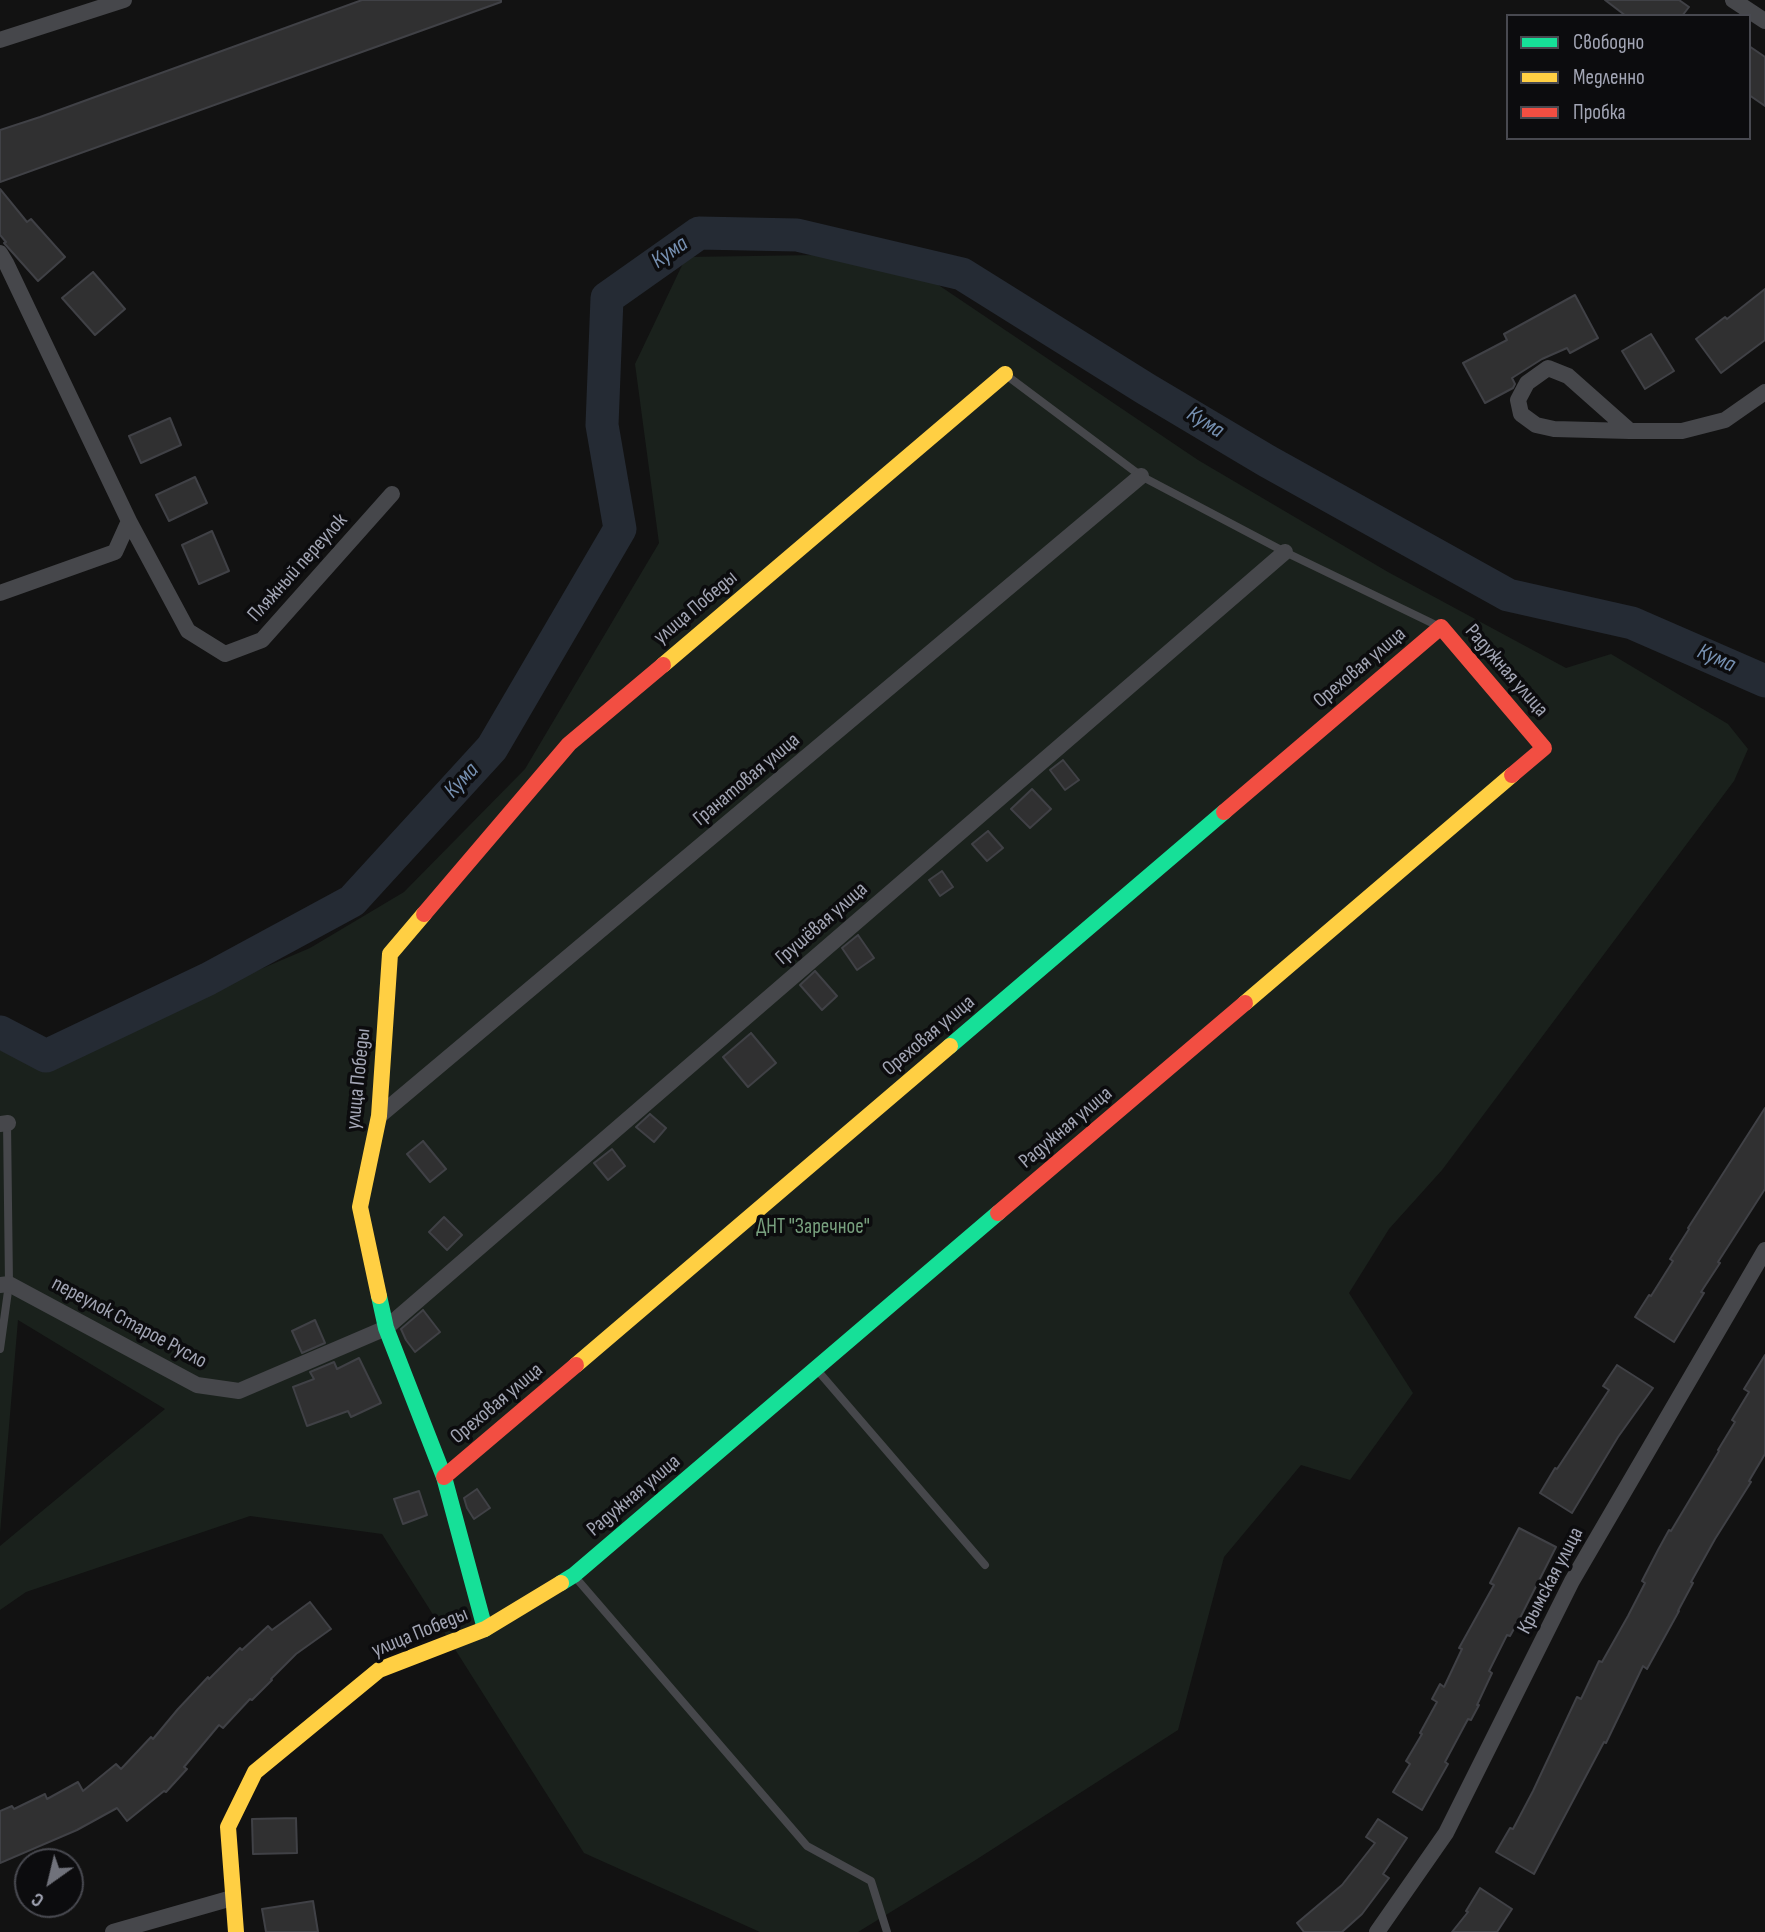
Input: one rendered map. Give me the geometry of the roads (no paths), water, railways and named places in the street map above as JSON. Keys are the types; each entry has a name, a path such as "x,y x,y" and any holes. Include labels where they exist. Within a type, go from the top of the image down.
{"street":[{"path":"0,40 124,0"},
{"path":"1733,0 1765,21"},
{"name":"Пляжный переулок","path":"0,253 129,521 188,631 225,654 262,640 392,494"},
{"path":"1630,431 1568,376 1548,368 1527,383 1518,400 1521,414 1536,425 1554,429 1630,431 1682,431 1725,420 1765,393"},
{"name":"улица Победы","path":"236,1932 228,1828 255,1772 379,1670 485,1629 444,1477 386,1328 360,1207 379,1116 390,954 569,744 1005,374"},
{"name":"Гранатовая улица","path":"379,1116 1142,476"},
{"path":"0,593 115,552 129,521"},
{"name":"Грушёвая улица","path":"386,1328 1285,552"},
{"name":"Радужная улица","path":"485,1629 573,1575 1544,748 1441,627"},
{"name":"Ореховая улица","path":"444,1477 1441,627"},
{"name":"Крымская улица","path":"1377,1932 1446,1833 1572,1581 1765,1250"},
{"name":"переулок Старое Русло","path":"5,1284 197,1385 239,1391 386,1328"},
{"path":"113,1932 232,1898"}],"lane":[{"path":"1005,374 1142,476 1285,552 1441,627"},
{"path":"0,1349 5,1284 3,1122"},
{"path":"816,1369 985,1564"},
{"path":"573,1575 807,1846 871,1881 887,1932"}],"waterway":[{"name":"Кума","path":"0,1032 46,1056 208,979 352,901 492,748 620,529 602,425 607,298 699,233 797,235 962,274 1267,461 1508,595 1632,623 1765,681"}],"park label":[{"name":"ДНТ \"Заречное\"","path":"813,1228"}]}
